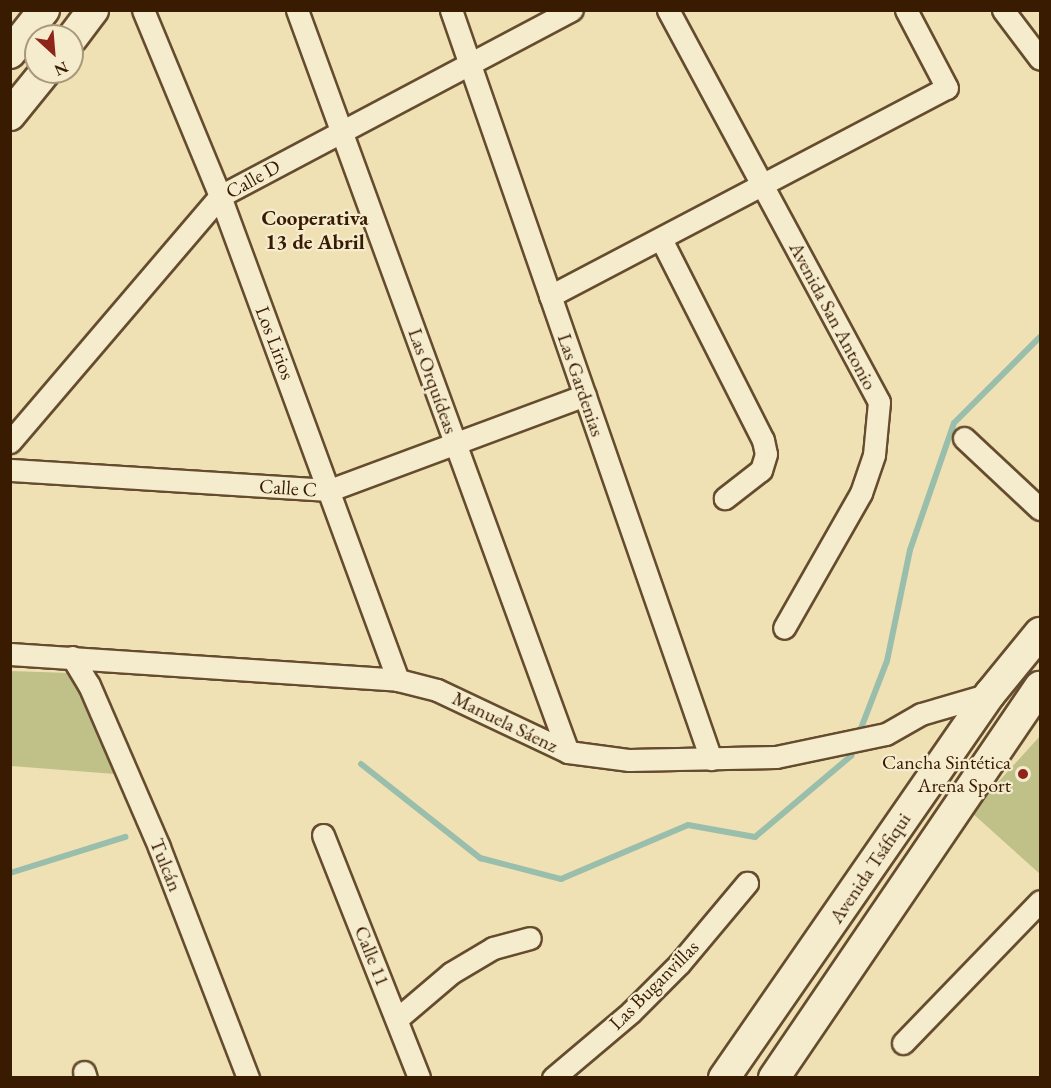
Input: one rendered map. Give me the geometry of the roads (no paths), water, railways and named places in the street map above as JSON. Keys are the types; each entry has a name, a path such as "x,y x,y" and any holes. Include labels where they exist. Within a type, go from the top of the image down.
{"main road":[{"path":"10,54 44,10"},
{"path":"82,24 93,10"},
{"path":"10,115 35,84"},
{"name":"Avenida Tsáfiqui","path":"724,1077 990,694 1041,633"},
{"name":"Avenida Tsáfiqui","path":"774,1077 1041,687"}],"street":[{"name":"Los Lirios","path":"143,10 220,196 398,680"},
{"name":"Las Orquídeas","path":"297,10 568,752"},
{"name":"Las Gardenias","path":"451,10 711,759"},
{"name":"Calle D","path":"10,442 220,196 572,10"},
{"name":"Avenida San Antonio","path":"668,10 879,402 874,455 861,493 784,628"},
{"path":"550,296 763,187 947,88 906,10"},
{"path":"1003,10 1041,59"},
{"path":"661,239 763,440 766,454 760,470 724,498"},
{"name":"Calle C","path":"10,470 330,490 585,395"},
{"path":"964,438 1041,509"},
{"name":"Manuela Sáenz","path":"10,654 398,680 437,690 568,752 628,760 776,757 885,734 921,714 990,694"},
{"name":"Tulcán","path":"72,657 93,694 159,847 248,1077"},
{"name":"Calle 11","path":"323,835 419,1077"},
{"name":"Las Buganvillas","path":"553,1077 631,1012 671,972 747,883"},
{"path":"903,1043 1041,901"},
{"path":"397,1019 451,973 493,948 530,938"}],"waterway":[{"path":"858,736 887,661 910,550 954,423 1040,337"},
{"path":"361,764 480,858 561,879 688,825 755,837 851,756 855,746"},
{"path":"10,873 125,837"}],"place":[{"name":"Cancha Sintética Arena Sport","path":"1023,774"}],"district":[{"name":"Cooperativa 13 de Abril","path":"315,230"}]}
